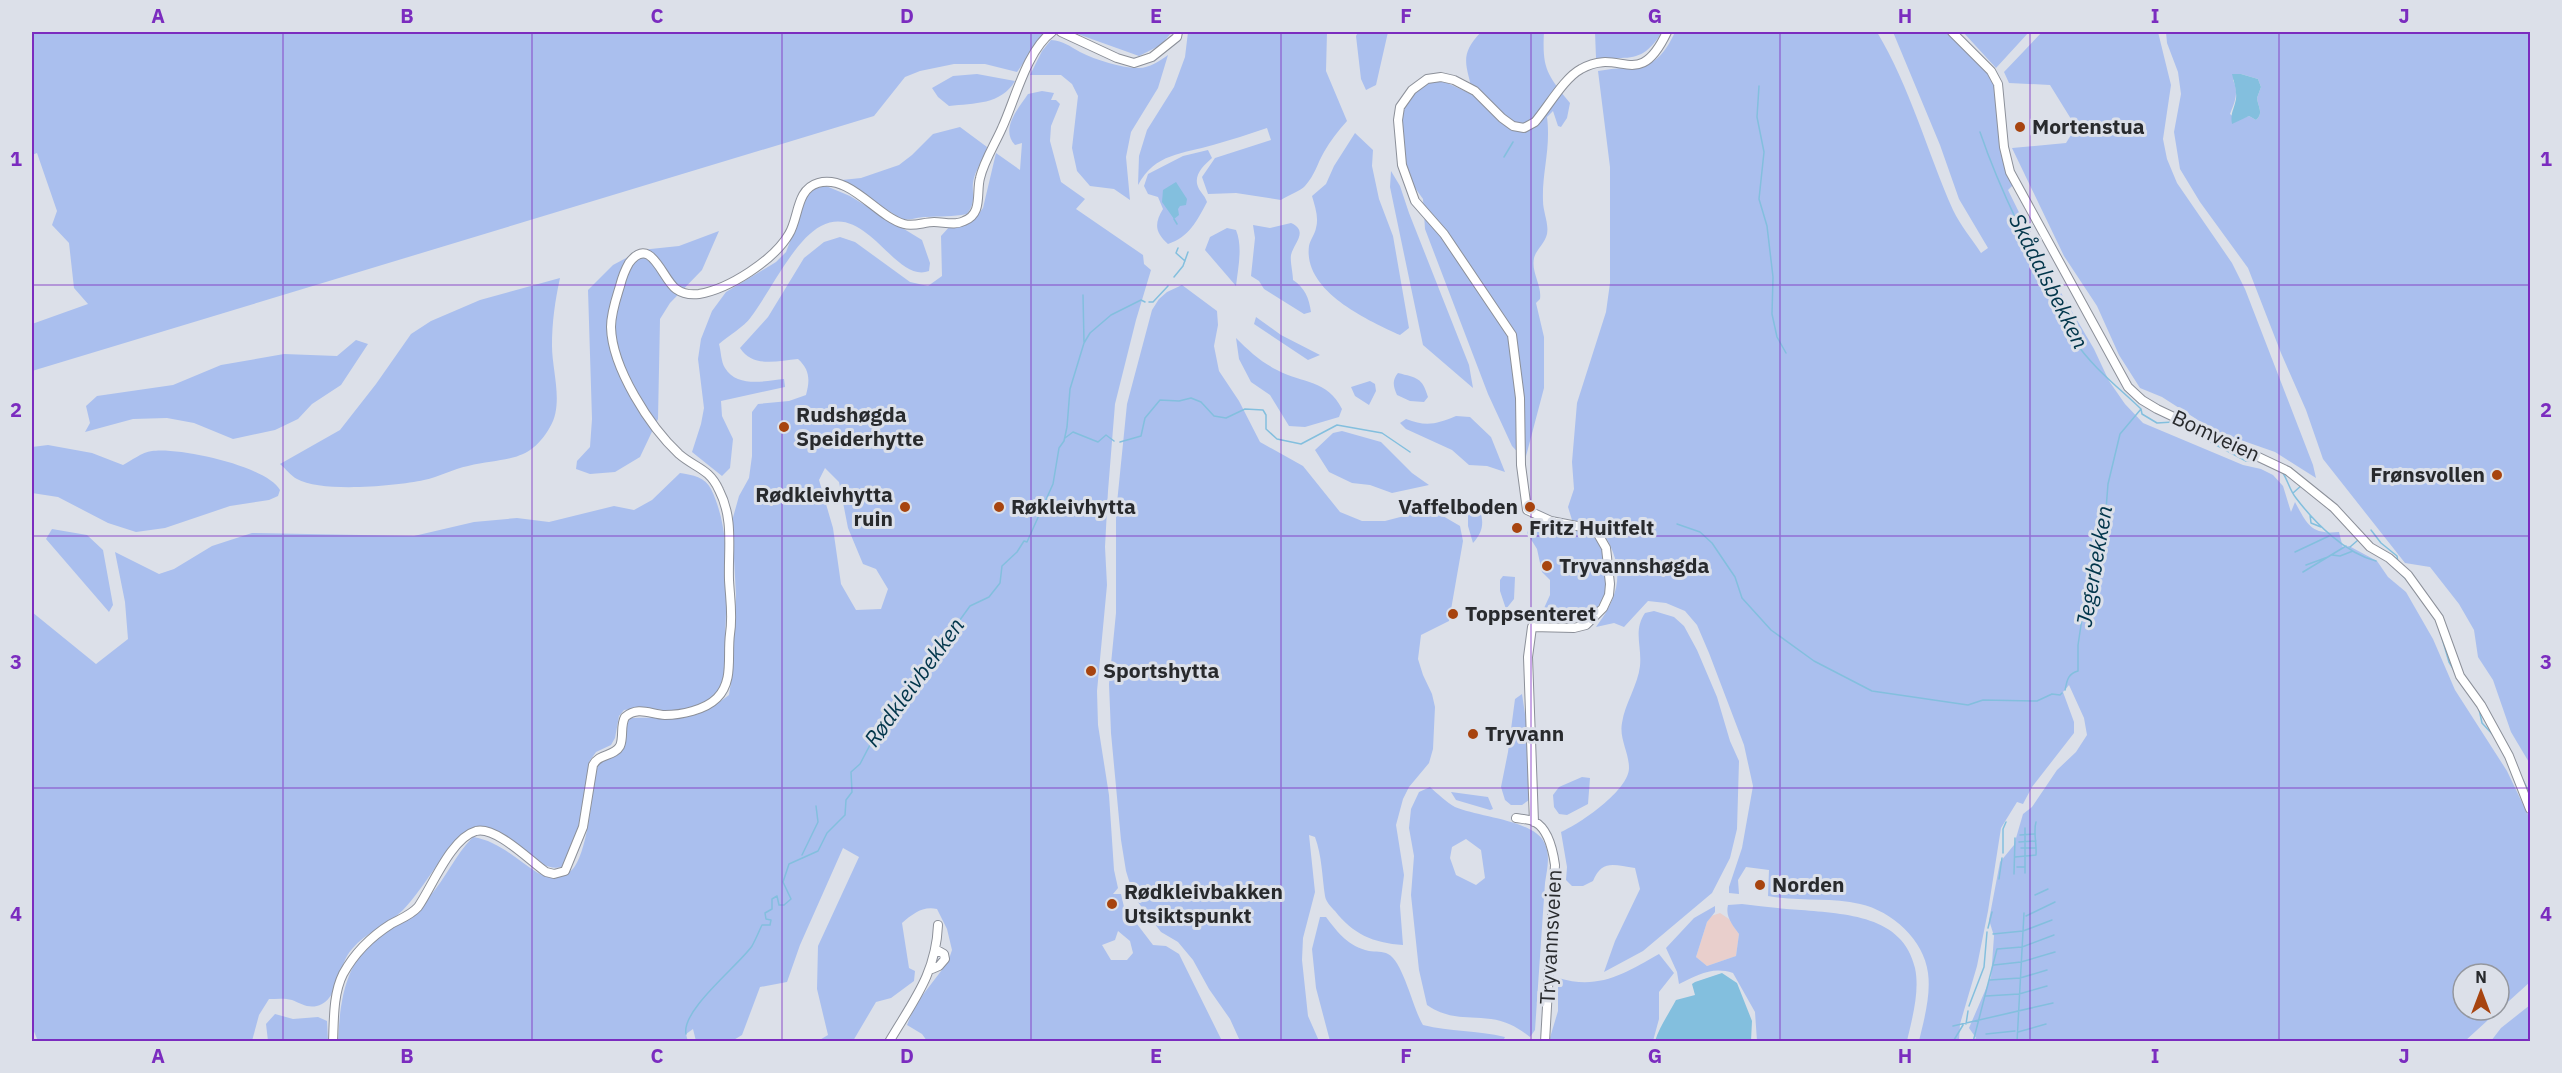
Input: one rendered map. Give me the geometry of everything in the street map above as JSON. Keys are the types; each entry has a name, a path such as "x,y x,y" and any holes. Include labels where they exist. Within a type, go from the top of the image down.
{"street":[{"path":"333,1041 339,984 350,963 375,936 414,911 452,852 466,837 477,831 488,832 506,841 546,872 554,874 565,872 583,827 593,765 597,758 620,746 625,717 635,711 667,715 698,709 716,700 726,683 732,618 728,513 711,476 687,461 670,445 642,409 629,386 613,341 611,323 618,293 630,262 640,255 648,254 656,260 672,285 680,291 693,294 714,290 740,277 773,254 791,230 805,192 812,185 822,182 834,183 848,189 903,224 954,224 966,221 977,207 980,176 1002,128 1019,82 1042,42 1052,32"},
{"path":"1061,32 1122,60 1134,63 1152,57 1177,37 1178,32"},
{"path":"1516,818 1534,822 1528,671 1532,627 1579,628 1598,615 1610,591 1606,549 1599,536 1592,530 1551,521 1527,510 1521,465 1520,399 1512,335 1444,234 1415,201 1402,165 1398,116 1402,103 1417,85 1429,78 1441,77 1454,80 1470,88 1483,97 1505,121 1516,127 1527,128 1535,123 1579,70 1605,62 1643,64 1653,56 1667,32"},
{"name":"Bomveien","path":"1952,32 1995,78 2000,89 2003,140 2010,172 2128,387 2142,400 2157,409 2288,471 2334,508 2370,547 2389,558 2408,575 2439,618 2457,671 2481,705 2509,756 2530,809"},
{"name":"Tryvannsveien","path":"1534,822 1547,838 1556,870 1545,1041"},
{"path":"889,1041 932,969 939,966 945,959 944,954 937,950 938,925"}],"shaded area":[{"path":"32,32 1045,32 1017,72 985,64 954,64 920,71 905,77 874,116 32,371 32,324 88,304 74,288 69,243 52,225 57,211 37,153 32,155"},
{"path":"1072,32 1172,32 1161,45 1139,56"},
{"path":"1188,32 1327,32 1326,71 1347,121 1329,144 1311,178 1303,188 1281,200 1236,193 1208,194 1202,177 1215,158 1271,140 1267,128 1171,156 1145,174 1138,185 1139,156 1147,130 1174,87 1185,57"},
{"path":"1358,32 1388,32 1376,85 1366,90 1361,79 1356,36"},
{"path":"1481,32 1544,32 1545,63 1551,78 1570,103 1567,118 1561,127 1558,126 1553,111 1547,117 1548,139 1543,201 1547,230 1546,237 1533,263 1540,294 1540,299 1536,303 1544,337 1544,388 1525,460 1512,446 1488,394 1425,229 1423,199 1408,178 1402,142 1400,119 1405,101 1428,82 1443,81 1473,95 1466,61 1469,48"},
{"path":"1595,32 1662,32 1648,49 1634,57 1596,58"},
{"path":"1675,32 1877,32 1909,97 1953,210 1981,253 1988,248 1959,199 1940,145 1893,32 1947,32 1991,77 1995,85 2004,161 2013,185 2008,190 2047,269 2094,349 2109,381 2125,404 2143,423 2243,465 2261,469 2273,475 2283,486 2291,512 2295,502 2307,522 2316,530 2339,532 2343,548 2349,546 2377,561 2388,577 2406,592 2433,639 2455,690 2507,771 2530,819 2530,982 2511,999 2511,962 2451,962 2451,1022 2486,1022 2465,1041 1972,1041 1976,1038 1969,1028 1991,977 1994,936 1989,920 2000,862 2014,845 2023,814 2032,807 2057,770 2076,752 2087,735 2084,718 2069,685 2063,692 2074,722 2074,733 2032,787 2023,804 2017,802 2001,828 1988,911 1977,966 1960,1024 1959,1041 1919,1041 1929,990 1928,973 1920,949 1895,920 1860,904 1768,896 1769,870 1746,867 1738,880 1739,894 1729,893 1742,848 1753,786 1744,745 1709,653 1697,625 1685,611 1666,603 1648,601 1624,627 1614,623 1596,627 1612,602 1616,589 1617,565 1599,527 1572,520 1568,507 1574,489 1572,462 1577,403 1606,312 1610,283 1610,167 1598,71 1644,65 1660,56"},
{"path":"1963,32 2029,32 1996,68"},
{"path":"2042,32 2158,32 2171,85 2163,139 2167,159 2177,183 2232,263 2245,289 2316,478 2275,452 2215,431 2162,397 2140,388 2119,355 2097,306 2064,256 2012,148 2066,143 2076,127 2050,85 2009,83 2004,72"},
{"path":"2166,32 2530,32 2530,764 2511,732 2493,680 2478,657 2474,630 2459,604 2430,567 2405,563 2323,459 2306,410 2248,268 2200,202 2180,169 2174,132 2181,94 2178,72 2167,43","holes":["2241,74 2258,79 2261,87 2257,98 2260,112 2258,117 2256,120 2249,116 2237,120 2230,114 2236,93 2233,80"]},
{"path":"1051,40 1063,43 1101,61 1132,68 1143,68 1168,55 1158,88 1131,132 1126,157 1130,200 1114,189 1090,186 1077,171 1072,148 1078,96 1072,84 1061,75 1030,75 1042,51"},
{"path":"977,74 1015,81 1009,89 995,99 949,106 938,97 932,88 953,76"},
{"path":"2232,74 2258,79 2261,87 2257,98 2260,112 2256,120 2249,116 2232,124 2236,96"},
{"path":"1042,91 1054,93 1051,100 1056,100 1060,104 1051,126 1050,141 1061,182 1085,199 1076,209 1143,255 1144,264 1151,270 1115,404 1108,491 1105,547 1107,585 1097,691 1098,725 1109,795 1114,870 1118,888 1113,894 1121,894 1124,907 1153,945 1166,946 1179,954 1222,1041 927,1041 922,1034 907,1025 915,1005 948,962 952,950 947,929 937,909 932,908 918,912 902,923 909,968 915,971 914,981 891,998 876,1002 853,1041 818,1041 828,1035 817,989 818,946 859,857 843,848 800,945 787,982 760,987 742,1035 732,1041 696,1041 693,1029 686,1034 688,1042 338,1042 343,996 359,956 381,933 429,897 473,837 491,842 542,875 553,877 568,873 575,866 583,846 596,771 601,759 626,737 627,722 631,718 671,718 692,715 715,705 729,695 736,595 732,521 739,496 749,478 752,456 752,412 758,404 789,401 806,395 808,385 807,371 798,359 759,361 745,354 740,348 768,317 804,258 824,242 840,237 855,242 910,282 928,286 942,276 941,236 951,225 974,220 983,208 996,153 1020,170 1022,143 1015,145 1009,132 1012,119 1028,94","holes":["825,468 839,482 848,528 863,564 876,569 888,589 881,609 856,610 841,584 833,528 819,480","1118,931 1130,941 1133,953 1127,960 1111,960 1102,945 1115,940"]},
{"path":"960,127 987,147 974,178 973,200 967,214 901,219 842,180 861,178 899,165 933,134"},
{"path":"1355,133 1373,150 1372,166 1379,199 1393,236 1409,328 1400,335 1340,302 1316,277 1310,262 1309,246 1317,220 1312,196 1326,184 1334,166"},
{"path":"1208,150 1212,158 1202,168 1197,180 1199,189 1207,202 1187,233 1168,244 1160,236 1157,228 1163,209 1158,197 1148,194 1144,186 1148,174 1183,156"},
{"path":"1391,171 1400,186 1469,365 1473,388 1423,345 1390,187"},
{"path":"1176,182 1187,199 1186,205 1180,206 1179,215 1174,219 1162,202 1163,190"},
{"path":"826,186 850,196 922,240 930,263 929,271 916,272 904,266 866,233 852,225 837,222 821,226 811,233 792,254 748,321 719,344 724,366 730,374 752,382 784,379 785,387 721,401 722,416 733,439 730,468 722,476 692,452 704,408 698,359 701,339 712,311 726,292 776,262 786,252 799,218 802,200 812,189"},
{"path":"1291,223 1300,233 1291,255 1291,261 1293,280 1301,286 1309,302 1311,312 1304,314 1264,289 1259,281 1251,276 1255,238 1253,225 1270,228"},
{"path":"1227,228 1236,230 1239,243 1236,286 1205,250 1210,237"},
{"path":"719,231 702,270 670,303 660,319 658,419 640,457 615,472 590,474 576,469 577,461 590,447 592,419 588,290 613,265 641,250 679,246"},
{"path":"560,278 552,337 557,398 554,418 542,439 525,453 462,467 430,479 359,487 323,486 308,483 295,478 280,464 340,430 411,334 431,321 480,300"},
{"path":"1182,285 1217,311 1218,325 1214,346 1219,371 1239,401 1260,442 1303,466 1340,512 1362,521 1385,521 1431,509 1460,526 1463,541 1449,621 1421,635 1418,659 1435,707 1433,749 1429,763 1409,787 1403,799 1396,825 1404,875 1400,906 1403,945 1364,936 1349,926 1330,906 1325,896 1315,837 1309,835 1315,892 1303,938 1302,960 1308,1016 1319,1041 1240,1041 1230,1019 1209,989 1193,960 1178,942 1161,932 1134,897 1126,871 1111,733 1109,684 1116,613 1116,513 1127,404 1152,310 1167,292"},
{"path":"1256,317 1281,335 1320,355 1308,360 1254,324"},
{"path":"1236,338 1271,367 1322,387 1329,392 1342,409 1339,417 1305,427 1289,426 1270,395 1251,382 1239,359"},
{"path":"356,340 368,344 341,385 312,404 298,419 275,430 233,439 194,423 167,418 133,419 85,432 90,423 86,406 97,396 173,385 221,365 284,354 337,356"},
{"path":"1398,373 1421,382 1428,397 1424,402 1410,401 1397,395 1394,383"},
{"path":"1370,381 1375,384 1376,391 1369,405 1355,396 1351,387"},
{"path":"1456,416 1470,417 1491,437 1505,472 1487,466 1469,465 1452,450 1406,429 1400,423 1406,419 1431,424"},
{"path":"1342,431 1381,442 1412,473 1429,485 1392,493 1370,485 1352,483 1329,472 1315,450 1333,433"},
{"path":"48,445 92,453 123,465 152,451 201,455 258,473 272,481 280,490 278,496 269,500 230,506 165,528 136,532 108,523 58,497 32,493 32,447"},
{"path":"680,473 698,477 708,485 723,525 727,564 725,679 715,695 695,708 624,710 619,716 615,738 611,745 596,752 589,762 586,806 566,866 550,867 512,842 470,830 451,847 403,910 352,949 347,955 336,986 328,999 322,1004 306,1006 289,999 269,999 259,1015 252,1041 38,1041 32,1027 32,612 96,664 128,639 125,602 115,552 159,574 174,569 212,546 252,533 414,536 474,522 517,518 549,522 614,506 634,510 652,500"},
{"path":"1468,507 1480,510 1482,519 1481,531 1473,543 1468,526"},
{"path":"1537,523 1563,526 1588,533 1599,544 1605,560 1606,593 1601,605 1587,620 1540,617 1550,595 1550,580 1542,572 1537,549 1527,533 1529,528"},
{"path":"52,529 87,535 103,550 113,605 109,612 46,539"},
{"path":"1503,576 1515,577 1514,599 1506,609 1500,591 1500,580"},
{"path":"1654,611 1674,617 1684,626 1717,697 1730,741 1739,761 1737,829 1730,858 1712,893 1643,951 1604,972 1615,941 1640,889 1635,868 1605,866 1600,869 1593,881 1583,886 1572,886 1566,880 1567,867 1561,832 1580,822 1602,805 1627,777 1629,762 1621,729 1639,673 1639,626 1645,613"},
{"path":"1522,694 1528,734 1529,800 1522,805 1511,805 1505,800 1501,787 1515,699"},
{"path":"1582,777 1590,778 1588,804 1567,815 1559,814 1554,807 1553,795 1559,787"},
{"path":"1430,787 1455,807 1517,824 1538,835 1544,842 1548,862 1535,1030 1530,1037 1502,1021 1458,1017 1427,1005 1419,970 1411,895 1414,856 1409,828 1411,809 1419,792","holes":["1466,839 1481,850 1485,878 1476,885 1456,875 1450,858 1452,847"]},
{"path":"1451,792 1488,797 1493,809 1456,800"},
{"path":"1742,904 1853,916 1885,927 1898,937 1908,950 1915,968 1917,986 1907,1041 1757,1041 1755,1012 1733,973 1712,971 1679,984 1677,972 1666,948 1694,918 1715,906 1715,912 1707,922 1696,957 1707,966 1736,956 1739,934 1730,921 1727,909 1728,905"},
{"path":"1720,913 1729,919 1739,934 1736,956 1707,966 1696,957 1707,922 1711,916"},
{"path":"1320,917 1326,917 1340,934 1355,946 1386,953 1393,958 1403,975 1423,1025 1505,1037 1503,1041 1330,1041 1316,988 1312,949"},
{"path":"1659,954 1674,973 1659,992 1659,1019 1653,1041 1549,1041 1558,1011 1558,978 1586,982 1599,981 1622,974"},
{"path":"1722,973 1737,983 1752,1021 1751,1041 1655,1041 1676,1000 1695,995 1692,984 1695,982"},
{"path":"2530,1005 2530,1041 2491,1041 2501,1028"},
{"path":"275,1014 293,1019 318,1017 327,1021 328,1041 268,1041 266,1024"}],"waterway":[{"path":"1759,86 1757,117 1764,152 1759,199 1767,226 1773,277 1772,314 1777,337 1786,353"},
{"name":"Skådalsbekken","path":"1980,132 1997,178 2065,314 2074,340 2089,359 2141,409 2142,414 2157,423 2173,422 2246,461 2257,460"},
{"path":"1504,157 1513,142"},
{"name":"Rødkleivbekken","path":"1174,219 1177,224"},
{"name":"Rødkleivbekken","path":"1178,248 1176,253 1185,261"},
{"name":"Rødkleivbekken","path":"1174,277 1183,266 1188,252"},
{"name":"Rødkleivbekken","path":"1149,302 1153,302 1168,286"},
{"path":"1083,295 1084,342"},
{"name":"Rødkleivbekken","path":"686,1034 687,1024 701,1001 752,946 762,925 770,925 771,920 766,919 765,913 772,909 772,899 777,896 779,905 784,905 791,899 783,882 789,864 818,851 827,833 845,815 846,800 852,792 851,772 860,764 883,720 918,678 919,669 935,655 936,648 944,642 970,606 989,597 1000,583 1002,566 1017,552 1024,541 1027,542 1053,484 1059,448 1064,441 1067,427 1070,389 1084,343 1090,333 1111,315 1141,300 1145,302"},
{"path":"1120,442 1141,436 1145,418 1160,400 1179,401 1191,398 1201,402 1214,416 1226,418 1245,409 1263,410 1266,415 1266,429 1277,439 1301,444 1337,425 1382,433 1410,452"},
{"name":"Jegerbekken","path":"2065,690 2070,676 2078,671 2078,645 2086,592 2096,568 2104,535 2108,484 2120,434 2141,409"},
{"path":"1065,438 1073,432 1098,442 1106,435 1114,441"},
{"name":"Skådalsbekken","path":"2283,473 2294,495 2321,527 2353,551 2376,561"},
{"path":"2293,493 2302,485"},
{"path":"2310,515 2311,523 2321,527"},
{"name":"Jegerbekken","path":"1677,524 1700,532 1712,543 1735,577 1742,598 1771,630 1814,661 1872,691 1968,705 1983,700 2037,701 2052,694 2062,693"},
{"path":"2371,530 2381,543 2397,556 2398,563"},
{"path":"2295,552 2329,536"},
{"path":"2350,547 2358,540"},
{"path":"2303,572 2346,546"},
{"path":"2332,555 2340,556 2353,551"},
{"path":"2306,565 2328,557"},
{"name":"Skådalsbekken","path":"2397,570 2408,581"},
{"name":"Skådalsbekken","path":"2442,638 2449,662 2466,690"},
{"name":"Skådalsbekken","path":"2479,709 2482,723 2495,737"},
{"name":"Skådalsbekken","path":"2523,780 2530,794"},
{"path":"802,855 818,822 816,806"},
{"path":"2003,853 2003,829 2006,822"},
{"path":"2015,857 2036,855 2036,822"},
{"path":"2025,828 2025,873"},
{"path":"2020,835 2034,834"},
{"path":"2014,874 2015,838"},
{"path":"2019,842 2036,841"},
{"path":"2021,848 2035,848"},
{"path":"1999,879 2002,858"},
{"path":"2017,867 2025,867"},
{"path":"2035,895 2048,889"},
{"path":"2026,916 2055,902"},
{"path":"1988,928 1992,912"},
{"path":"2017,1042 2024,913"},
{"path":"1993,934 2023,931 2052,920"},
{"path":"1969,1006 1984,967 1987,932"},
{"path":"1973,1042 1997,949 2022,947 2054,935"},
{"path":"1994,965 2021,962 2055,952"},
{"path":"1990,980 2020,978 2047,970"},
{"path":"1986,996 2019,994 2047,986"},
{"path":"1953,1026 2053,1003"},
{"path":"1966,1024 1968,1011"},
{"path":"2018,1032 2046,1024"},
{"path":"1954,1040 1963,1025"},
{"path":"1986,1034 2015,1031"}],"place":[{"name":"Mortenstua","path":"2020,127"},
{"name":"Rudshøgda Speiderhytte","path":"784,427"},
{"name":"Frønsvollen","path":"2497,475"},
{"name":"Rødkleivhytta ruin","path":"905,507"},
{"name":"Røkleivhytta","path":"999,507"},
{"name":"Vaffelboden","path":"1530,507"},
{"name":"Fritz Huitfelt","path":"1517,528"},
{"name":"Tryvannshøgda","path":"1547,566"},
{"name":"Toppsenteret","path":"1453,614"},
{"name":"Sportshytta","path":"1091,671"},
{"name":"Tryvann","path":"1473,734"},
{"name":"Norden","path":"1760,885"},
{"name":"Rødkleivbakken Utsiktspunkt","path":"1112,904"}]}
